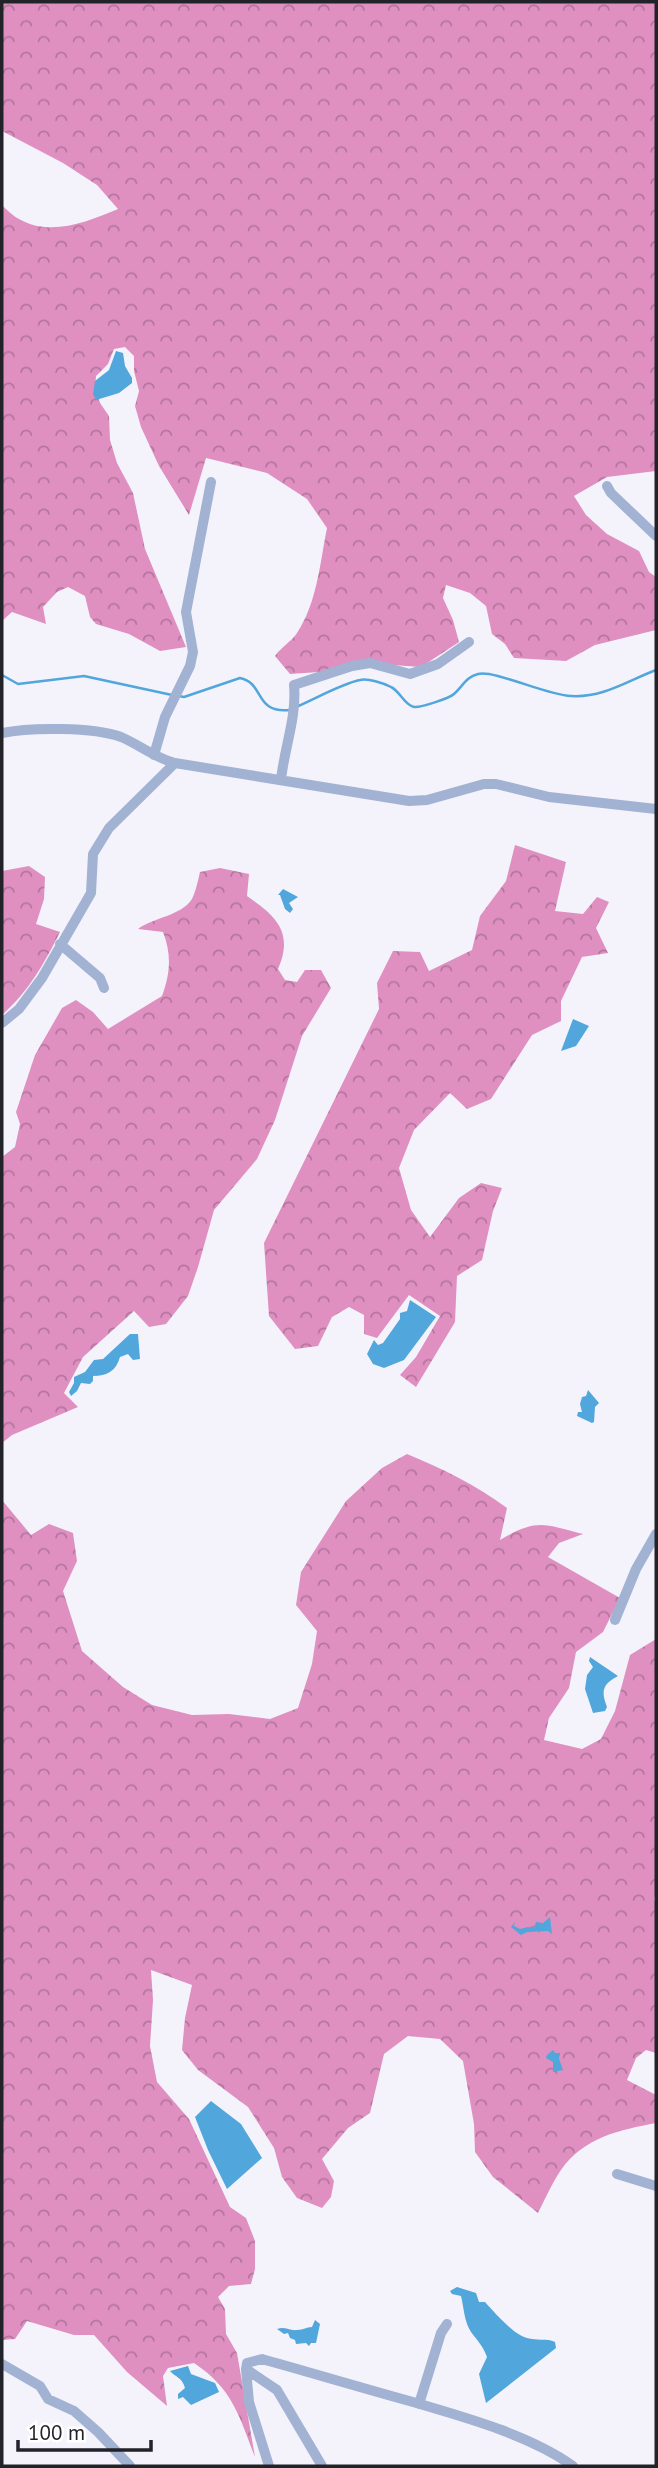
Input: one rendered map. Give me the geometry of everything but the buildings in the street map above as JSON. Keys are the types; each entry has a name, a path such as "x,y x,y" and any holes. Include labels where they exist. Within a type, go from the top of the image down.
{"street":[{"path":"154,755 175,694 190,666 193,652 186,612 211,482"},
{"path":"607,486 656,536"},
{"path":"281,780 294,706 294,685 352,666 370,663 410,674 438,664 469,642"},
{"path":"2,733 25,730 103,733 133,743 174,763 409,801 441,797 496,784 549,797 656,809"},
{"path":"2,1023 19,1009 34,988 91,893 93,855 109,828 174,763"},
{"path":"60,944 100,978 104,988"},
{"path":"615,1620 636,1569 656,1534"},
{"path":"617,2174 656,2186"},
{"path":"419,2404 447,2324"},
{"path":"269,2466 249,2402 246,2369 247,2364 262,2359 494,2427 562,2458 573,2466"},
{"path":"2,2364 40,2386 48,2399 74,2411 130,2466"},
{"path":"246,2369 277,2390 322,2466"}],"green space":[{"path":"2,2 656,2 656,471 607,477 574,496 586,515 607,534 639,551 649,572 656,577 656,630 595,645 566,661 514,658 505,644 492,634 486,606 470,593 446,585 443,598 459,642 421,667 379,664 290,674 275,656 297,633 309,609 327,528 307,499 267,473 206,458 189,515 159,466 141,427 135,406 139,391 134,371 134,356 125,347 114,349 108,364 96,376 95,388 100,403 109,416 110,440 117,463 133,493 145,549 186,647 160,651 129,634 96,624 90,617 85,596 68,587 57,592 43,607 46,624 12,612 2,621 2,205 19,219 43,227 81,223 118,209 97,185 63,163 2,131"},
{"path":"515,845 566,862 555,911 583,914 597,897 609,902 596,928 608,953 582,957 561,1001 561,1021 532,1035 491,1099 467,1109 450,1093 414,1130 399,1168 411,1210 430,1237 459,1198 481,1183 502,1188 493,1211 482,1260 457,1276 455,1322 416,1387 400,1375 416,1357 440,1316 409,1295 377,1338 364,1334 364,1315 349,1307 332,1317 318,1346 295,1349 269,1316 264,1243 379,1009 377,983 393,951 420,952 429,971 472,950 480,916 506,881"},
{"path":"29,866 45,877 44,899 36,924 60,932 35,976 2,1015 2,871"},
{"path":"220,868 249,874 247,896 274,918 283,935 284,945 278,969 285,980 297,982 305,970 321,970 331,988 302,1036 275,1120 257,1159 214,1210 188,1296 166,1324 149,1327 134,1311 83,1357 64,1393 78,1407 12,1435 2,1443 2,1157 15,1147 20,1124 16,1112 35,1055 62,1008 76,1000 93,1012 108,1029 162,996 169,964 163,932 138,929 187,905 196,889 200,872"},
{"path":"407,1454 459,1478 507,1508 500,1540 523,1528 541,1525 583,1534 559,1543 548,1557 620,1598 603,1632 576,1652 569,1688 549,1718 544,1740 582,1749 601,1739 615,1711 630,1655 656,1639 656,2053 646,2050 636,2058 627,2080 656,2095 656,2123 616,2132 580,2150 561,2170 538,2213 493,2177 475,2152 474,2124 463,2061 440,2039 408,2036 384,2054 370,2113 348,2128 322,2159 334,2181 331,2197 322,2208 297,2198 282,2177 274,2148 248,2107 198,2070 182,2050 192,1985 151,1970 153,2000 150,2046 157,2082 189,2119 230,2207 246,2218 255,2241 255,2269 251,2284 229,2286 218,2297 225,2309 226,2334 237,2353 255,2457 239,2416 226,2393 194,2363 168,2368 163,2376 167,2406 127,2372 94,2335 74,2335 27,2321 15,2339 2,2340 2,1500 31,1535 49,1524 73,1533 77,1561 63,1591 82,1651 123,1687 152,1705 192,1715 229,1714 270,1719 298,1708 312,1664 317,1631 296,1605 301,1572 346,1501 382,1468"}],"water":[{"path":"116,351 123,353 132,383 119,393 96,400 93,394 95,381 109,370"},
{"path":"283,889 298,897 289,903 293,909 290,913 278,895"},
{"path":"573,1019 589,1026 576,1046 561,1051"},
{"path":"410,1300 436,1317 404,1360 384,1368 373,1364 367,1354 374,1340 378,1345 383,1343 400,1319 400,1313 407,1311"},
{"path":"130,1334 138,1334 140,1359 133,1360 128,1354 120,1357 110,1372 93,1376 90,1384 81,1383 71,1396 69,1392 74,1377 85,1372 94,1360 103,1359"},
{"path":"588,1390 599,1403 595,1407 592,1423 577,1416 578,1412 582,1412 580,1404"},
{"path":"590,1657 618,1676 604,1689 607,1707 605,1711 593,1713 585,1689 587,1675 593,1667 589,1661"},
{"path":"550,1917 552,1934 548,1931 521,1935 511,1927 515,1922 514,1926 520,1929 534,1928 536,1922 543,1923"},
{"path":"553,2050 560,2053 563,2070 553,2072 553,2062 546,2058"},
{"path":"211,2101 241,2124 262,2158 227,2189 195,2117"},
{"path":"457,2287 476,2293 479,2302 485,2302 522,2336 555,2342 556,2348 486,2403 479,2374 487,2357 469,2328 461,2296 450,2291"},
{"path":"315,2320 320,2324 316,2343 309,2346 306,2343 296,2344 288,2333 284,2334 277,2329 301,2330 312,2327"},
{"path":"188,2366 191,2374 215,2383 219,2392 191,2405 183,2397 178,2399 178,2394 185,2388 184,2384 170,2371"}],"waterway":[{"path":"296,707 345,684 363,680 376,681 391,687 407,704 414,707 451,696 478,674 496,676 561,695 583,696 604,692 656,670"},
{"path":"2,675 18,684 84,676 172,695"},
{"path":"179,696 184,697 240,678 248,681 271,707 290,710"}]}
